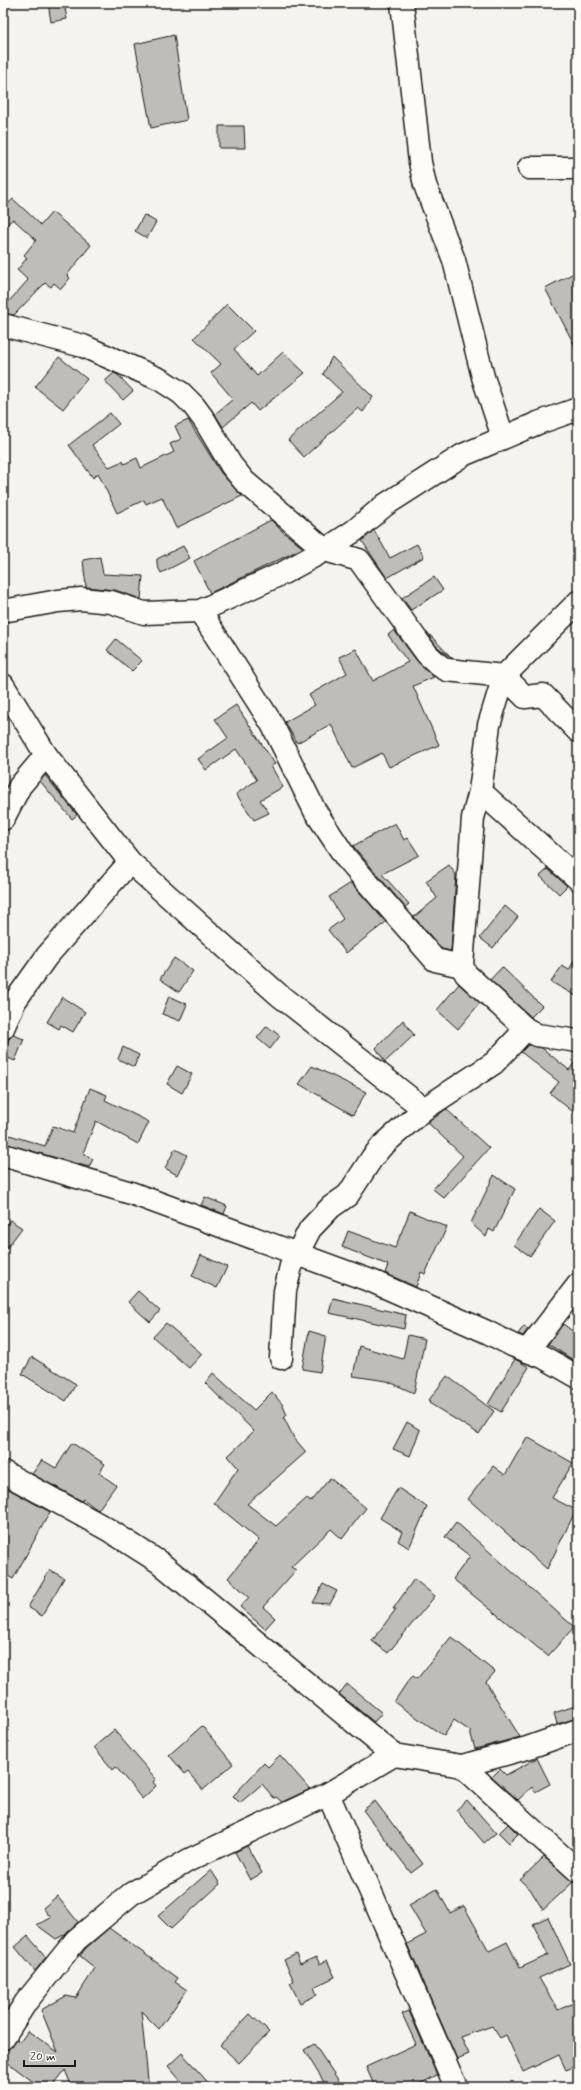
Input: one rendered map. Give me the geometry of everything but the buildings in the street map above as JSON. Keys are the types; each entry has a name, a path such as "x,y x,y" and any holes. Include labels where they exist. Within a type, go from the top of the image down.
{"street":[{"path":"402,3 423,178 454,260 483,377 503,437"},
{"path":"530,168 578,168"},
{"path":"3,325 89,349 161,380 181,393 205,421 231,465 244,481 325,550 359,560 417,640 440,666 447,670 504,676 525,696 543,695 578,731"},
{"path":"3,611 58,600 81,599 110,602 144,613 200,611 283,574 325,550 354,531 385,505 453,464 463,455 503,437 578,409"},
{"path":"578,602 504,676 489,725 480,791 473,818 462,966 466,974 526,1029 537,1035 578,1041"},
{"path":"200,611 272,724 315,811 346,858 435,960 462,966"},
{"path":"3,685 46,755 130,862 279,995 424,1108"},
{"path":"3,819 20,786 46,755"},
{"path":"480,791 578,879"},
{"path":"3,1028 15,1001 47,956 130,862"},
{"path":"282,1358 285,1291 291,1266 310,1229 331,1207 348,1195 372,1158 382,1146 424,1108 494,1063 526,1029"},
{"path":"3,1155 131,1193 374,1282 543,1357 578,1377"},
{"path":"527,1351 578,1285"},
{"path":"3,1472 108,1529 159,1562 394,1755 462,1766 527,1748 578,1730"},
{"path":"3,2038 26,2002 76,1940 131,1894 189,1860 328,1794 394,1755"},
{"path":"462,1766 578,1871"},
{"path":"328,1794 456,2087"}]}
